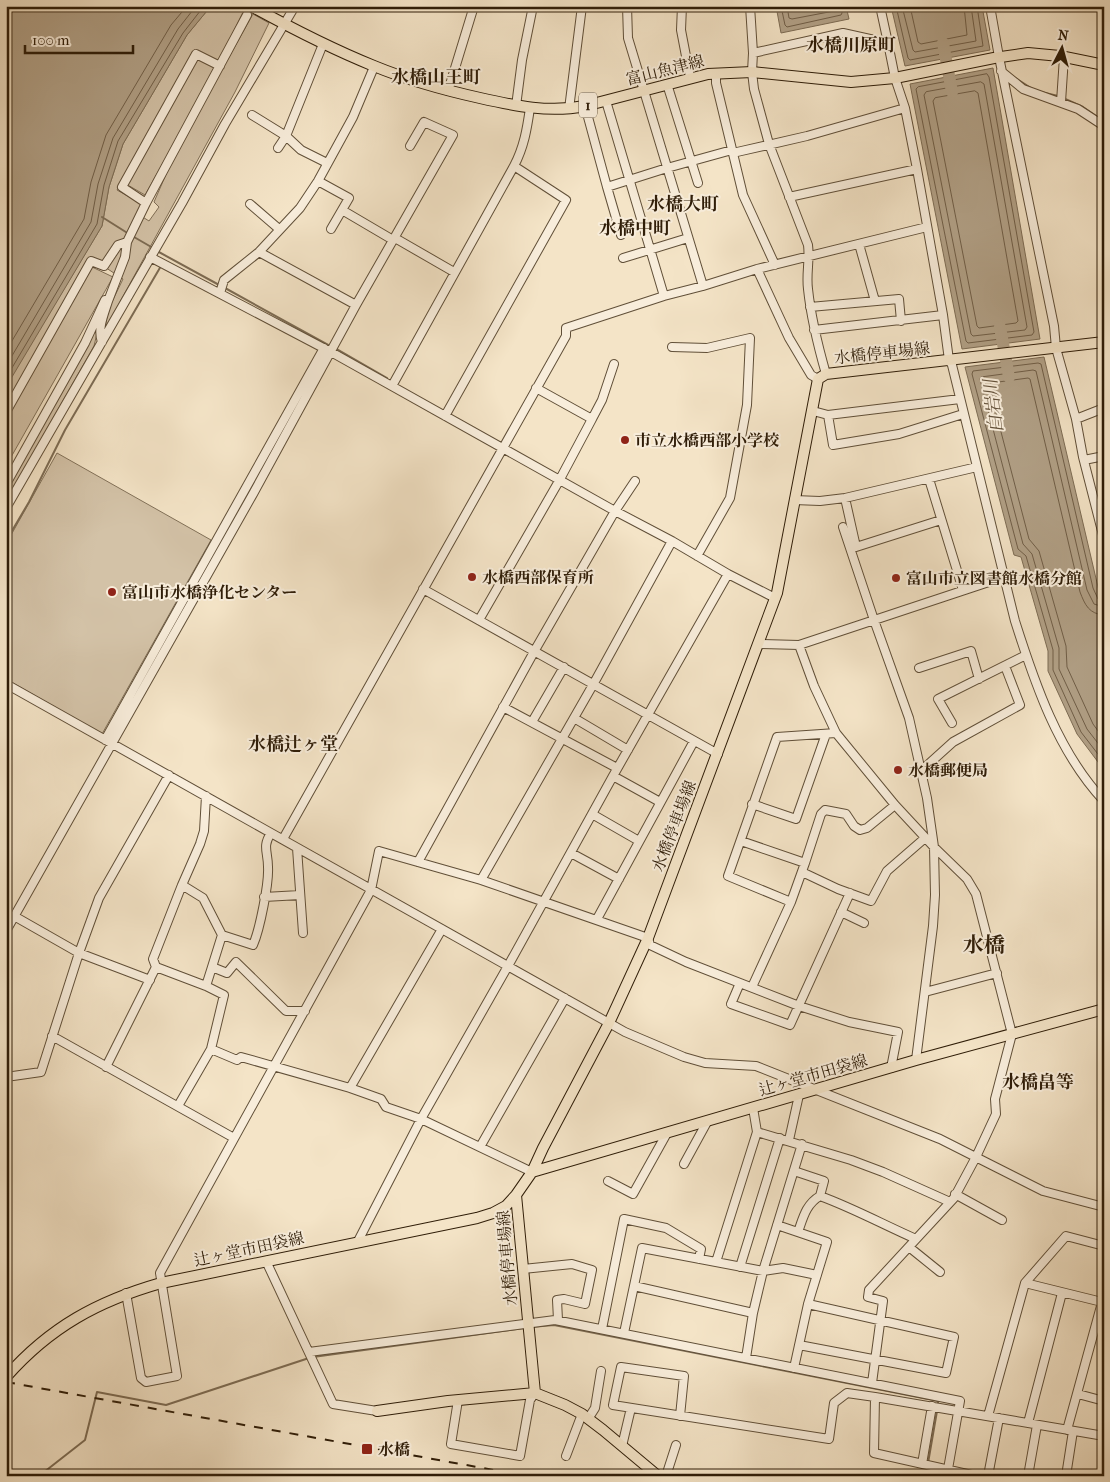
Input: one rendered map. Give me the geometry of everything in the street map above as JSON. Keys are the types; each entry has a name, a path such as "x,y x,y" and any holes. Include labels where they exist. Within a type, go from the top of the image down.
{"main road":[{"name":"富山魚津線","path":"249,11 274,19 374,67 448,91 530,108 569,109 644,91 690,77 716,74 752,72 851,82 899,78 996,58 1038,53 1104,65"},
{"name":"水橋停車場線","path":"535,1393 516,1195 532,1172 609,1023 648,938 718,754 776,598 794,500 822,376 1104,342"},
{"name":"辻ヶ堂市田袋線","path":"532,1172 916,1060 1104,1009"},
{"name":"辻ヶ堂市田袋線","path":"7,1374 46,1338 72,1320 126,1293 161,1283 477,1218 506,1206 516,1195"},
{"path":"377,1411 458,1400 535,1393 565,1404 585,1416 658,1476"}],"street":[{"path":"6,508 182,203 225,124 295,6"},
{"path":"448,91 474,6"},
{"path":"516,106 522,60 533,6"},
{"path":"569,109 582,6"},
{"path":"627,6 628,38 703,286"},
{"path":"682,6 681,30 690,77"},
{"path":"750,6 754,89 769,144 808,245 810,257 807,286 822,376 811,375 789,338 757,269"},
{"path":"880,6 888,43 899,78 953,360 952,365 1004,577 1026,655 1050,717 1079,770 1104,801"},
{"path":"990,6 996,58 1001,71 1054,326 1053,349 1076,419 1104,540"},
{"path":"102,342 99,335 100,328 128,242 146,202 249,11"},
{"path":"753,53 843,33 888,43"},
{"path":"278,148 286,136 323,44"},
{"path":"146,202 122,187 196,54 220,66"},
{"path":"1061,102 1064,57"},
{"path":"220,293 224,280 259,252 300,208 318,181 353,117 374,67"},
{"path":"1001,71 1023,89 1078,109 1104,126"},
{"path":"716,74 716,83 744,195 775,265"},
{"path":"667,84 698,183"},
{"path":"606,101 664,296"},
{"path":"585,106 622,235"},
{"path":"392,386 521,153 530,108"},
{"path":"608,187 732,150 737,152 807,136 905,108"},
{"path":"252,115 286,136 301,150 327,163"},
{"path":"6,931 109,742 253,494 328,350 356,305 453,135 424,122 410,146"},
{"path":"445,416 566,200 514,166"},
{"path":"789,197 917,169"},
{"path":"318,181 349,198 331,229"},
{"path":"250,204 279,229"},
{"path":"342,210 454,272"},
{"path":"283,839 566,336 566,328 664,296 757,269 927,227"},
{"path":"623,258 688,238"},
{"path":"6,412 92,261 104,266 118,245 128,242"},
{"path":"859,244 875,301"},
{"path":"259,252 356,305"},
{"path":"150,257 328,350 615,512 776,598"},
{"path":"810,307 899,299 901,320"},
{"path":"6,484 85,343 105,300 108,301"},
{"path":"814,330 943,315"},
{"path":"672,348 707,348 750,338 746,405 730,498 697,556"},
{"path":"479,620 592,419 602,400 614,364"},
{"path":"536,388 592,419"},
{"path":"813,411 828,415 960,399"},
{"path":"1076,419 1104,408"},
{"path":"828,415 833,445 899,434 963,414"},
{"path":"1084,460 1104,456"},
{"path":"794,500 820,501 845,498 977,467"},
{"path":"929,479 963,590"},
{"path":"418,862 535,650 635,481"},
{"path":"845,498 853,548"},
{"path":"853,548 942,520"},
{"path":"844,527 853,548 874,620 908,718 922,770 934,847 935,895 933,926 916,1060"},
{"path":"481,880 594,683 672,541"},
{"path":"357,1243 421,1119 728,574"},
{"path":"759,644 800,645 1004,577"},
{"path":"423,589 718,754"},
{"path":"800,645 814,686 836,733 895,806 967,879 976,894 1012,1034 995,1099 996,1114 956,1194 869,1290 868,1297 883,1301 872,1383"},
{"path":"919,668 971,651 979,679"},
{"path":"952,723 938,700 1026,655"},
{"path":"922,770 953,742 1020,705 1005,666"},
{"path":"532,722 564,667"},
{"path":"6,684 625,1032 684,1057 705,1063 756,1066 940,1139 1043,1191 1104,1207"},
{"path":"503,707 617,768"},
{"path":"574,718 628,750"},
{"path":"791,902 728,876 777,737 836,733"},
{"path":"752,804 796,819 826,734"},
{"path":"597,919 694,741"},
{"path":"6,1077 41,1072 79,953 99,898 168,775"},
{"path":"613,776 660,802"},
{"path":"106,1067 156,967 153,959 204,831 206,796"},
{"path":"752,987 791,902 821,814 826,810 846,814 854,826 860,830 867,828 895,806"},
{"path":"592,814 639,841"},
{"path":"222,935 253,945 264,897 268,868 266,842 271,833"},
{"path":"802,872 871,901 887,870 925,838"},
{"path":"741,841 805,864"},
{"path":"297,848 303,933"},
{"path":"126,1293 141,1378 146,1382 177,1376 160,1273 371,890 379,851 481,880 597,919 648,938 650,945 686,962 799,1006 850,1022 898,1032 890,1068"},
{"path":"571,853 619,878"},
{"path":"182,885 203,898 222,935 206,986"},
{"path":"740,983 731,1004 790,1025 850,893"},
{"path":"264,897 300,895"},
{"path":"841,912 864,923"},
{"path":"14,916 79,953 150,980"},
{"path":"350,1088 442,929"},
{"path":"212,967 227,974 236,962 286,1011 305,1011"},
{"path":"156,967 224,995 211,1049 178,1106"},
{"path":"925,992 997,973"},
{"path":"480,1147 565,998"},
{"path":"52,1036 234,1138"},
{"path":"211,1049 236,1060 241,1057 350,1088 380,1099 386,1107 421,1119 532,1172"},
{"path":"788,1140 799,1095"},
{"path":"716,1262 757,1132 752,1108"},
{"path":"684,1164 707,1122"},
{"path":"757,1132 802,1144 883,1172 950,1202"},
{"path":"608,1181 634,1194 667,1133"},
{"path":"740,1267 780,1138"},
{"path":"746,1358 753,1313 763,1271 802,1144"},
{"path":"794,1171 824,1181 820,1196"},
{"path":"956,1194 1002,1220"},
{"path":"798,1232 805,1212 814,1199 820,1196 846,1206 870,1219 916,1239"},
{"path":"602,1329 624,1219 666,1228 701,1249 699,1259"},
{"path":"777,1225 827,1242 808,1304 794,1368"},
{"path":"988,1416 1025,1283 1066,1236 1104,1246"},
{"path":"909,1247 940,1272"},
{"path":"624,1333 642,1248 763,1271 783,1268 817,1275"},
{"path":"266,1261 333,1404 377,1411"},
{"path":"523,1269 572,1264 592,1270 585,1304 564,1299 557,1300 558,1320"},
{"path":"1025,1283 1103,1299 1070,1431 1066,1476"},
{"path":"634,1286 753,1313"},
{"path":"1028,1423 1062,1292"},
{"path":"799,1346 946,1374 954,1337 808,1304"},
{"path":"309,1352 558,1320 960,1401 948,1470"},
{"path":"680,1416 684,1376 621,1367 613,1406 829,1439 834,1403 847,1392 1104,1436"},
{"path":"566,1456 585,1416 594,1408 601,1371"},
{"path":"458,1400 450,1444 520,1456 530,1400 535,1393"},
{"path":"1078,1394 1104,1401"},
{"path":"875,1397 874,1453 976,1476"},
{"path":"922,1464 932,1406"},
{"path":"622,1446 631,1408"},
{"path":"988,1476 999,1418"},
{"path":"1028,1476 1037,1425"},
{"path":"666,1476 676,1445"}],"shaded area":[{"path":"211,6 239,6 244,10 219,61 194,50 117,190 142,204 138,214 149,221 159,207 154,202 171,163 253,14 269,23 235,92 104,331 109,308 123,279 91,258 6,406 6,385 102,226 109,187 123,144 187,35"},
{"path":"196,58 217,67 145,195 126,184"},
{"path":"92,267 113,277 6,466 6,419"},
{"path":"102,312 94,346 6,501 6,489"},
{"path":"57,453 211,540 102,734 6,679 6,544"}],"water":[{"path":"15,6 211,6 187,35 123,144 109,187 102,226 6,387 6,21"},
{"path":"776,6 846,6 849,19 781,33"},
{"path":"891,6 982,6 990,50 905,66"},
{"path":"993,68 1040,339 962,349 910,84"},
{"path":"1044,357 1098,587 1104,601 1104,770 1077,734 1048,671 1048,651 1021,557 1014,555 965,367"}],"waterway":[{"path":"943,43 952,92"},
{"path":"1009,74 1034,90"},
{"path":"1041,92 1058,96"},
{"path":"1063,98 1083,107 1096,116"},
{"path":"102,217 129,234"},
{"path":"134,237 153,248"},
{"path":"157,251 221,286"},
{"path":"6,541 29,502 65,430 161,266"},
{"path":"225,288 330,346"},
{"name":"白岩川","path":"1000,327 1009,377"},
{"path":"335,348 387,378"},
{"path":"113,733 272,452"},
{"path":"531,1327 554,1325 938,1401 938,1406"},
{"path":"313,1357 524,1328"},
{"path":"39,1476 85,1440 97,1392 166,1405 309,1358"},
{"path":"928,1463 937,1411"},
{"path":"926,1476 927,1468"}],"railway":[{"path":"6,1382 527,1476"}],"place":[{"name":"市立水橋西部小学校","path":"625,440"},
{"name":"水橋西部保育所","path":"472,577"},
{"name":"富山市立図書館水橋分館","path":"896,578"},
{"name":"富山市水橋浄化センター","path":"112,592"},
{"name":"水橋郵便局","path":"898,770"},
{"name":"水橋","path":"367,1449"}],"district":[{"name":"水橋川原町","path":"851,45"},
{"name":"水橋山王町","path":"436,77"},
{"name":"水橋大町","path":"683,204"},
{"name":"水橋中町","path":"635,228"},
{"name":"水橋辻ヶ堂","path":"293,744"},
{"name":"水橋","path":"984,945"},
{"name":"水橋畠等","path":"1038,1082"}]}
